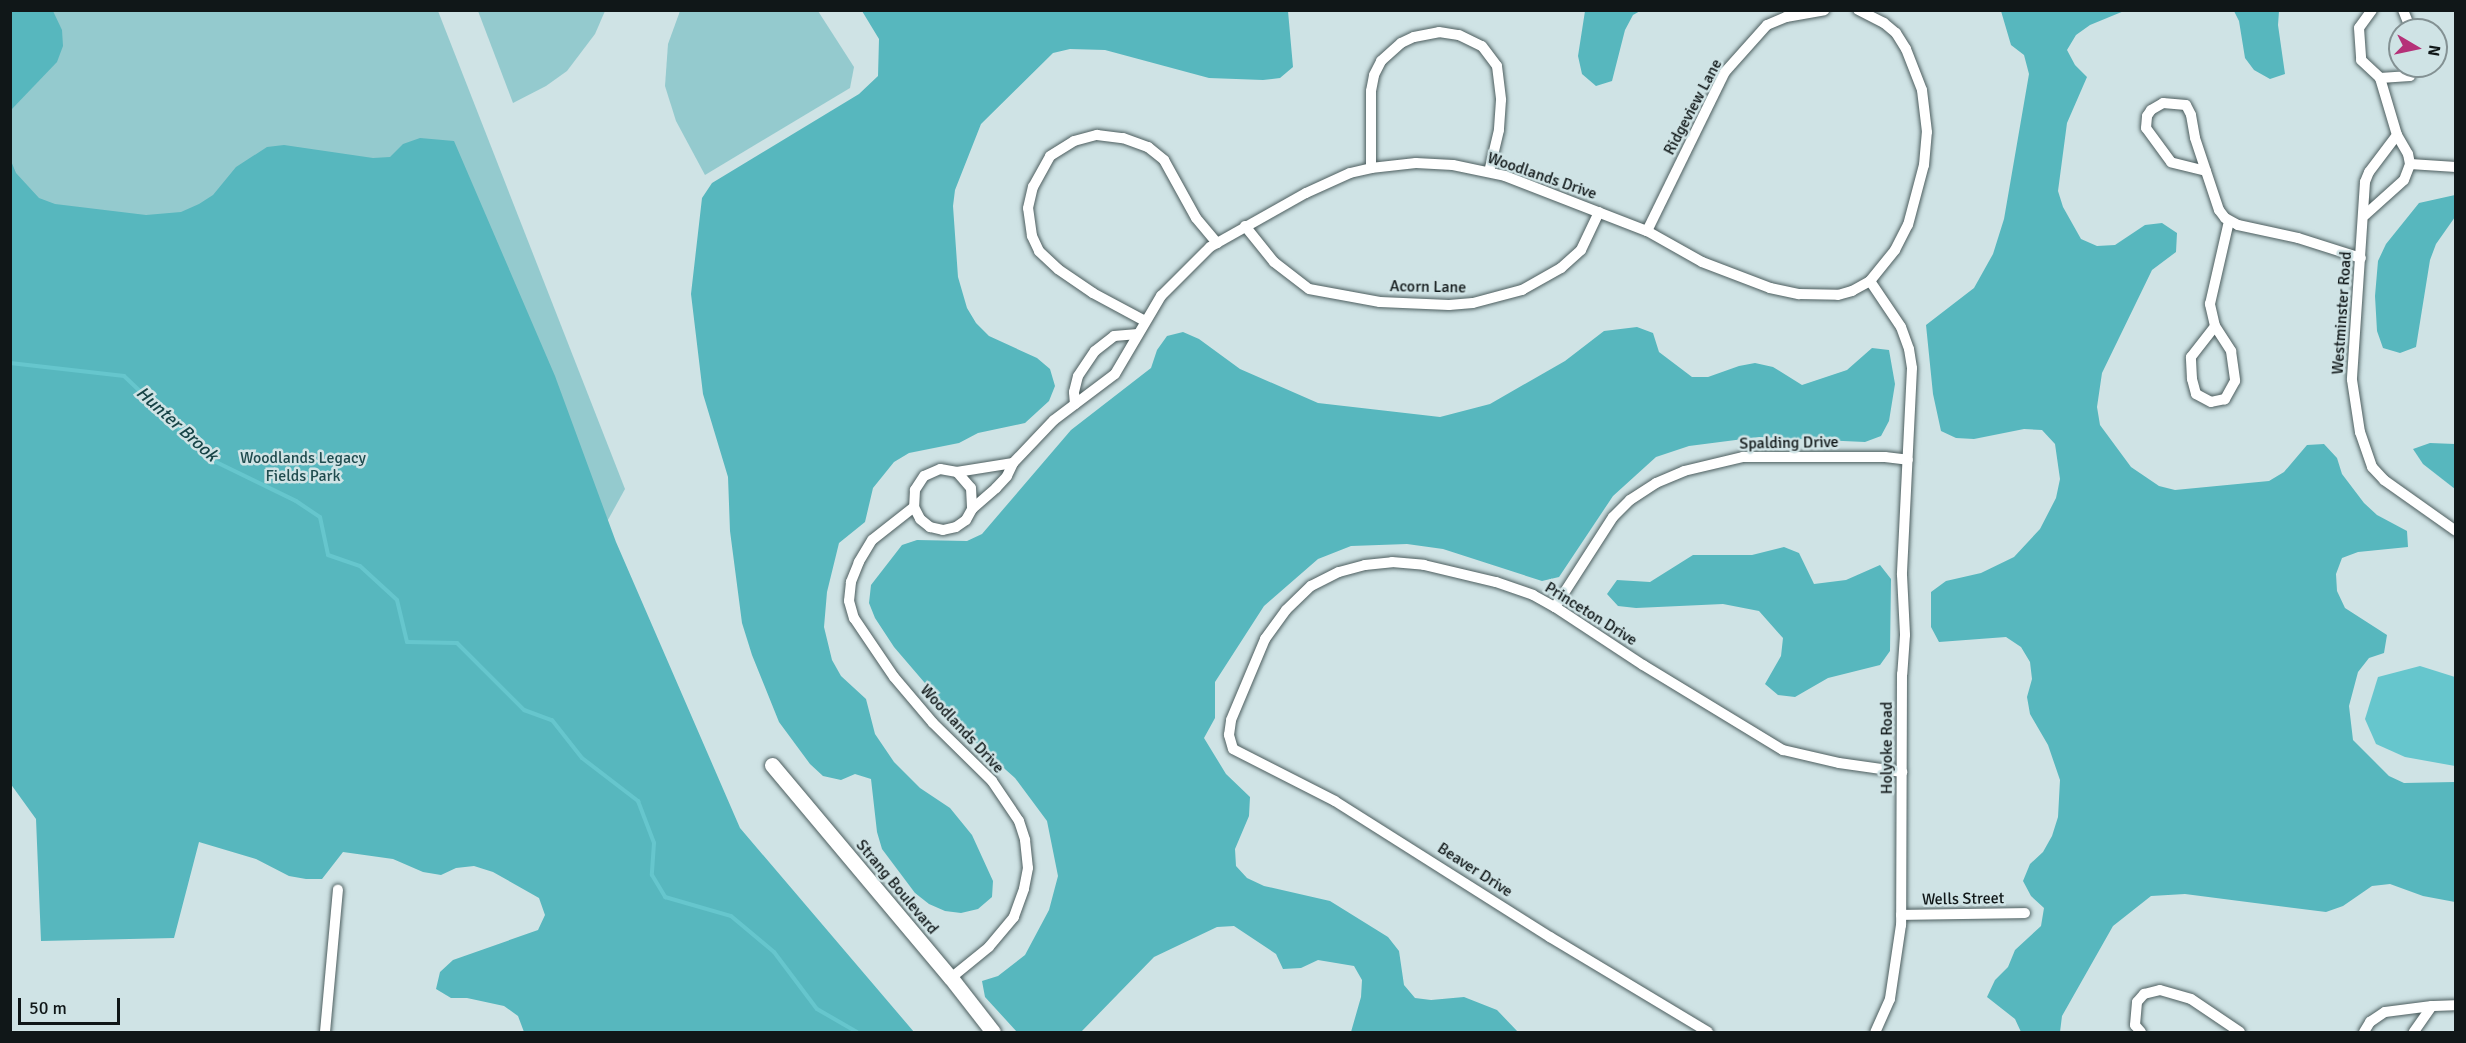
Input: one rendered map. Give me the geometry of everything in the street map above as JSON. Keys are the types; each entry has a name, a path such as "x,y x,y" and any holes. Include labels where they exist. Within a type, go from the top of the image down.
{"street":[{"name":"Ridgeview Lane","path":"1647,231 1725,72 1767,26 1786,17 1824,10"},
{"path":"1858,10 1884,23 1896,33 1906,49 1922,90 1927,132 1924,165 1908,225 1895,250 1870,281"},
{"path":"2365,215 2404,180 2410,164 2408,154 2397,135 2380,78 2361,60 2359,28 2372,10"},
{"path":"1371,168 1371,91 1378,68 1388,52 1401,43 1414,36 1439,32 1459,35 1482,46 1497,66 1501,100 1499,129 1489,172"},
{"path":"2380,78 2388,77"},
{"path":"2206,171 2171,162 2146,128 2147,116 2151,110 2163,103 2186,105 2219,210 2229,220 2361,258"},
{"path":"1145,321 1093,293 1058,269 1039,251 1032,236 1028,208 1033,188 1050,156 1074,141 1097,135 1123,138 1148,147 1164,160 1197,218 1217,243"},
{"name":"Westminster Road","path":"2397,135 2368,172 2365,182 2365,215 2352,380 2365,453 2372,467 2384,480 2456,531"},
{"name":"Woodlands Drive","path":"951,978 989,946 1014,917 1024,889 1028,868 1025,840 1019,820 992,781 933,723 894,677 854,618 849,601 851,582 872,540 914,507 920,519 930,527 943,530 956,527 966,520 972,509 1007,476 1013,463 1054,420 1115,374 1161,296 1217,243 1245,226 1350,173 1416,163 1453,165 1489,172 1599,212 1647,231 1702,262 1770,288 1799,294 1838,295 1870,281"},
{"path":"2410,164 2456,167"},
{"name":"Acorn Lane","path":"1245,226 1279,267 1309,289 1380,302 1449,305 1473,303 1522,290 1561,268 1581,250 1599,212"},
{"path":"2215,326 2191,357 2192,379 2196,394 2211,402 2225,399 2235,381 2231,351 2215,326 2210,304 2229,220"},
{"name":"Holyoke Road","path":"1870,281 1901,327 1909,349 1912,368 1902,575 1905,635 1902,674 1900,915 1890,999 1875,1032"},
{"path":"1076,404 1074,392 1078,376 1095,351 1114,336 1138,334"},
{"name":"Spalding Drive","path":"1555,608 1613,517 1630,500 1656,483 1684,471 1743,457 1908,460"},
{"path":"914,507 915,490 924,476 940,469 957,472 1013,463"},
{"path":"957,472 971,488 972,509"},
{"name":"Princeton Drive","path":"1229,735 1231,720 1265,639 1286,610 1311,586 1339,572 1365,565 1392,562 1424,565 1496,582 1533,595 1761,739 1783,750 1839,764 1902,772"},
{"name":"Beaver Drive","path":"1229,735 1233,749 1335,801 1550,937 1708,1032"},
{"name":"Strang Boulevard","path":"772,765 951,978 993,1032"},
{"path":"325,1032 338,890"},
{"name":"Wells Street","path":"1900,915 2025,914"},
{"path":"2141,1032 2135,1025 2137,1002 2144,994 2160,990 2191,999 2240,1032"},
{"path":"2364,1032 2370,1022 2385,1012 2456,1005"},
{"path":"2414,1032 2432,1006"}],"green space":[{"path":"11,10 53,11 62,30 63,46 57,62 11,110"},
{"name":"Woodlands Legacy Fields Park","path":"10,11 438,11 625,489 429,844 11,697"},
{"path":"478,11 605,11 595,34 567,71 546,86 513,103"},
{"path":"680,11 818,11 854,67 850,88 705,175 676,121 665,86 668,44"},
{"path":"862,11 1288,11 1293,67 1280,78 1263,80 1209,78 1105,50 1070,49 1053,53 981,124 955,190 953,206 958,277 967,308 976,323 989,336 1037,358 1050,369 1055,386 1049,401 1025,423 978,433 959,443 909,453 894,462 873,488 865,522 839,543 827,592 824,627 832,660 841,676 866,699 875,734 894,762 920,788 950,808 972,835 993,881 992,897 978,909 961,913 945,911 929,904 915,893 882,849 877,832 871,779 855,774 841,780 823,776 810,764 779,722 752,655 742,623 730,531 728,477 703,394 691,294 702,198 712,183 859,94 878,76 879,39"},
{"path":"1585,11 1640,11 1633,15 1625,30 1612,81 1596,86 1582,74 1578,56"},
{"path":"2001,11 2124,11 2090,25 2076,35 2067,50 2075,65 2087,77 2067,123 2058,191 2063,207 2081,239 2097,246 2115,245 2145,225 2162,223 2177,233 2176,252 2152,270 2102,373 2097,407 2100,425 2131,467 2159,486 2175,490 2269,481 2284,472 2307,445 2324,444 2337,458 2342,474 2364,503 2377,515 2407,531 2408,547 2358,552 2342,558 2336,574 2337,591 2345,608 2387,635 2384,653 2369,658 2358,672 2349,706 2353,740 2389,776 2404,783 2455,782 2455,902 2423,896 2390,884 2372,886 2343,906 2326,912 2185,894 2151,896 2113,926 2062,1016 2060,1032 2021,1032 2015,1019 1987,997 1995,980 2008,967 2015,950 2041,926 2044,908 2031,896 2023,881 2030,864 2043,852 2052,836 2058,817 2060,780 2048,745 2030,714 2027,697 2032,679 2030,662 2021,647 2006,637 1939,642 1931,627 1931,592 1946,581 1981,573 2014,557 2040,529 2056,498 2060,479 2055,444 2042,430 2024,429 1974,439 1956,438 1941,431 1933,394 1926,325 1974,288 1993,254 2004,219 2029,74 2024,55 2011,45"},
{"path":"2234,11 2279,11 2278,25 2285,74 2270,79 2254,70 2245,58 2239,21"},
{"name":"Woodlands Legacy Fields Park","path":"420,138 454,141 555,376 616,542 740,828 914,1032 524,1032 518,1016 504,1006 467,998 451,998 436,989 440,972 453,960 538,930 545,915 539,898 493,872 474,866 456,868 441,875 423,872 393,859 343,852 322,879 306,879 289,876 256,859 199,842 174,938 41,941 36,819 10,783 11,161 16,173 39,198 55,204 146,215 181,212 199,204 213,195 236,167 267,147 284,145 373,158 390,157 403,144"},
{"path":"2455,195 2455,217 2436,244 2430,260 2416,347 2400,353 2383,348 2377,331 2375,296 2378,261 2386,244 2419,203"},
{"path":"1637,327 1653,333 1659,352 1692,377 1708,377 1755,363 1773,367 1802,385 1847,370 1872,348 1889,350 1895,384 1889,421 1881,436 1865,442 1759,437 1689,446 1656,457 1613,496 1559,577 1542,581 1443,549 1407,544 1351,546 1318,559 1264,606 1215,682 1215,718 1204,738 1226,774 1250,797 1249,816 1235,849 1236,866 1247,878 1264,886 1330,901 1388,937 1399,951 1404,985 1415,998 1431,1000 1464,997 1497,1010 1518,1032 1351,1032 1361,997 1362,980 1354,966 1318,960 1301,968 1283,969 1276,954 1234,926 1217,927 1154,957 1081,1032 1017,1032 985,997 982,981 998,976 1025,955 1049,910 1058,876 1047,821 1015,778 978,745 894,647 875,618 869,603 871,585 902,545 917,540 967,541 982,534 1071,430 1151,368 1157,350 1167,336 1183,332 1199,339 1240,369 1318,403 1440,417 1490,404 1565,361 1604,331"},
{"path":"2430,443 2455,444 2455,489 2423,464 2413,449"},
{"path":"1784,547 1799,553 1814,584 1846,580 1880,565 1891,579 1890,651 1880,665 1828,678 1795,697 1778,695 1765,684 1781,656 1783,638 1759,611 1723,604 1636,608 1618,606 1607,594 1617,580 1650,582 1693,555 1752,555"}],"shaded area":[{"path":"2420,666 2455,677 2455,766 2405,757 2376,744 2365,719 2378,677"}],"waterway":[{"name":"Hunter Brook","path":"10,363 124,376 214,461 296,501 320,517 328,555 360,566 397,600 407,642 457,643 524,710 552,720 582,758 638,801 654,843 652,875 665,897 731,916 774,952 817,1009 857,1032"}]}
